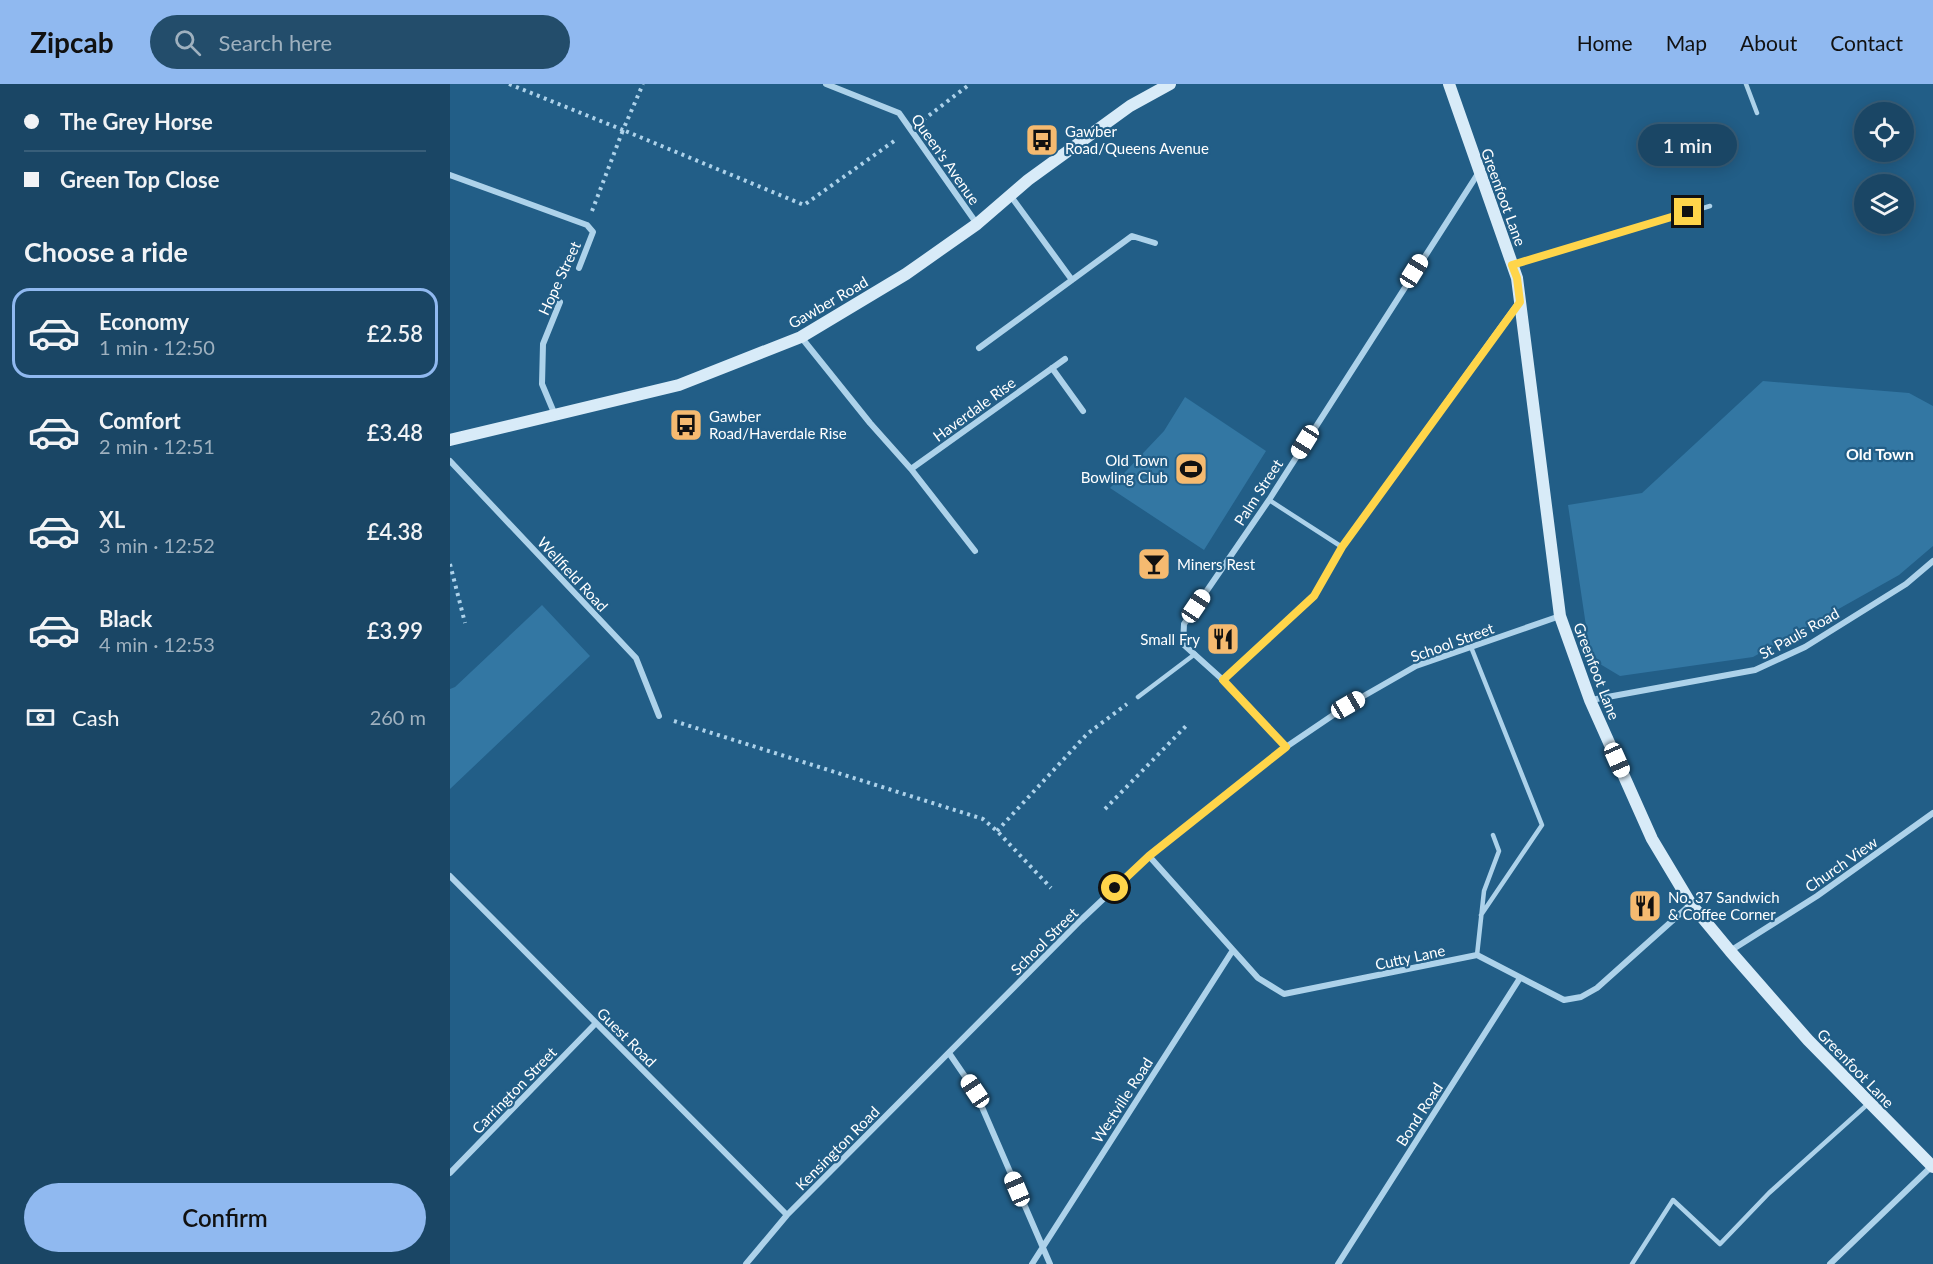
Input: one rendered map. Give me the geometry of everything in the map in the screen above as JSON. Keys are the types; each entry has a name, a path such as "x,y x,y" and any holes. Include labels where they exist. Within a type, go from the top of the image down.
{"street":[{"name":"Queen's Avenue","path":"826,84 899,113 977,224"},
{"name":"Gawber Road","path":"450,440 679,385 801,337 906,274 977,224 1028,180 1130,106 1170,84"},
{"name":"Greenfoot Lane","path":"1449,84 1517,278 1560,616 1590,700 1652,838 1691,904 1808,1040 1933,1166"},
{"name":"Palm Street","path":"1286,747 1223,680 1183,644 1184,624 1269,500 1479,172"},
{"name":"Hope Street","path":"450,175 587,225 593,232 579,268"},
{"path":"1010,195 1072,280"},
{"path":"979,348 1132,236 1155,243"},
{"name":"Hope Street","path":"555,414 542,384 543,344 560,302"},
{"path":"1223,680 1314,596 1342,547 1520,302"},
{"path":"801,337 975,550"},
{"name":"Haverdale Rise","path":"911,469 1065,359"},
{"path":"1052,368 1083,411"},
{"name":"Wellfield Road","path":"450,461 636,658 659,716"},
{"name":"St Pauls Road","path":"1590,700 1755,670 1805,647 1906,584 1933,561"},
{"name":"School Street","path":"949,1053 1081,920 1149,856 1286,747 1348,705 1416,666 1560,616"},
{"name":"Church View","path":"1730,951 1817,896 1933,813"},
{"name":"Cutty Lane","path":"1149,856 1258,978 1284,994 1477,956"},
{"name":"Guest Road","path":"450,876 787,1215"},
{"path":"1477,956 1563,1000 1581,997 1597,988 1691,904"},
{"name":"Westville Road","path":"1032,1264 1233,950"},
{"name":"Bond Road","path":"1338,1264 1520,978"},
{"name":"Carrington Street","path":"450,1173 596,1023"},
{"path":"949,1053 975,1091 1050,1264"},
{"name":"Kensington Road","path":"746,1264 787,1215 949,1053"},
{"path":"1830,1264 1933,1166"}],"lane":[{"path":"1746,84 1756,113"},
{"path":"1512,265 1710,206"},
{"path":"1269,500 1342,547"},
{"path":"1471,647 1542,825 1481,915"},
{"path":"1137,697 1195,654"},
{"path":"1477,956 1484,891 1499,851 1493,835"},
{"path":"1632,1264 1673,1200 1720,1244 1769,1193 1869,1103"}],"path":[{"path":"509,84 804,205 910,130 969,84"},
{"path":"587,225 643,84"},
{"path":"450,564 465,623"},
{"path":"997,831 1087,734 1137,697"},
{"path":"659,716 983,819 1051,888"},
{"path":"1105,809 1186,726"}],"shaded area":[{"path":"1763,381 1909,393 1933,406 1933,546 1899,575 1753,657 1620,676 1600,664 1589,646 1568,505 1642,493"},
{"name":"Old Town Bowling Club","path":"1185,397 1266,451 1204,550 1110,488 1164,431"},
{"path":"542,605 590,656 450,789 450,689 455,687"}],"place":[{"name":"Gawber Road/Queens Avenue","path":"1042,140"},
{"name":"Gawber Road/Haverdale Rise","path":"686,425"},
{"name":"Old Town Bowling Club","path":"1191,469"},
{"name":"Miners Rest","path":"1154,564"},
{"name":"Small Fry","path":"1223,639"},
{"name":"No. 37 Sandwich & Coffee Corner","path":"1645,906"}],"district":[{"name":"Old Town","path":"1880,453"}],"route":[{"path":"1115,888 1149,856 1286,747 1223,680 1314,596 1342,547 1520,302 1517,278 1512,265 1688,212"}]}
